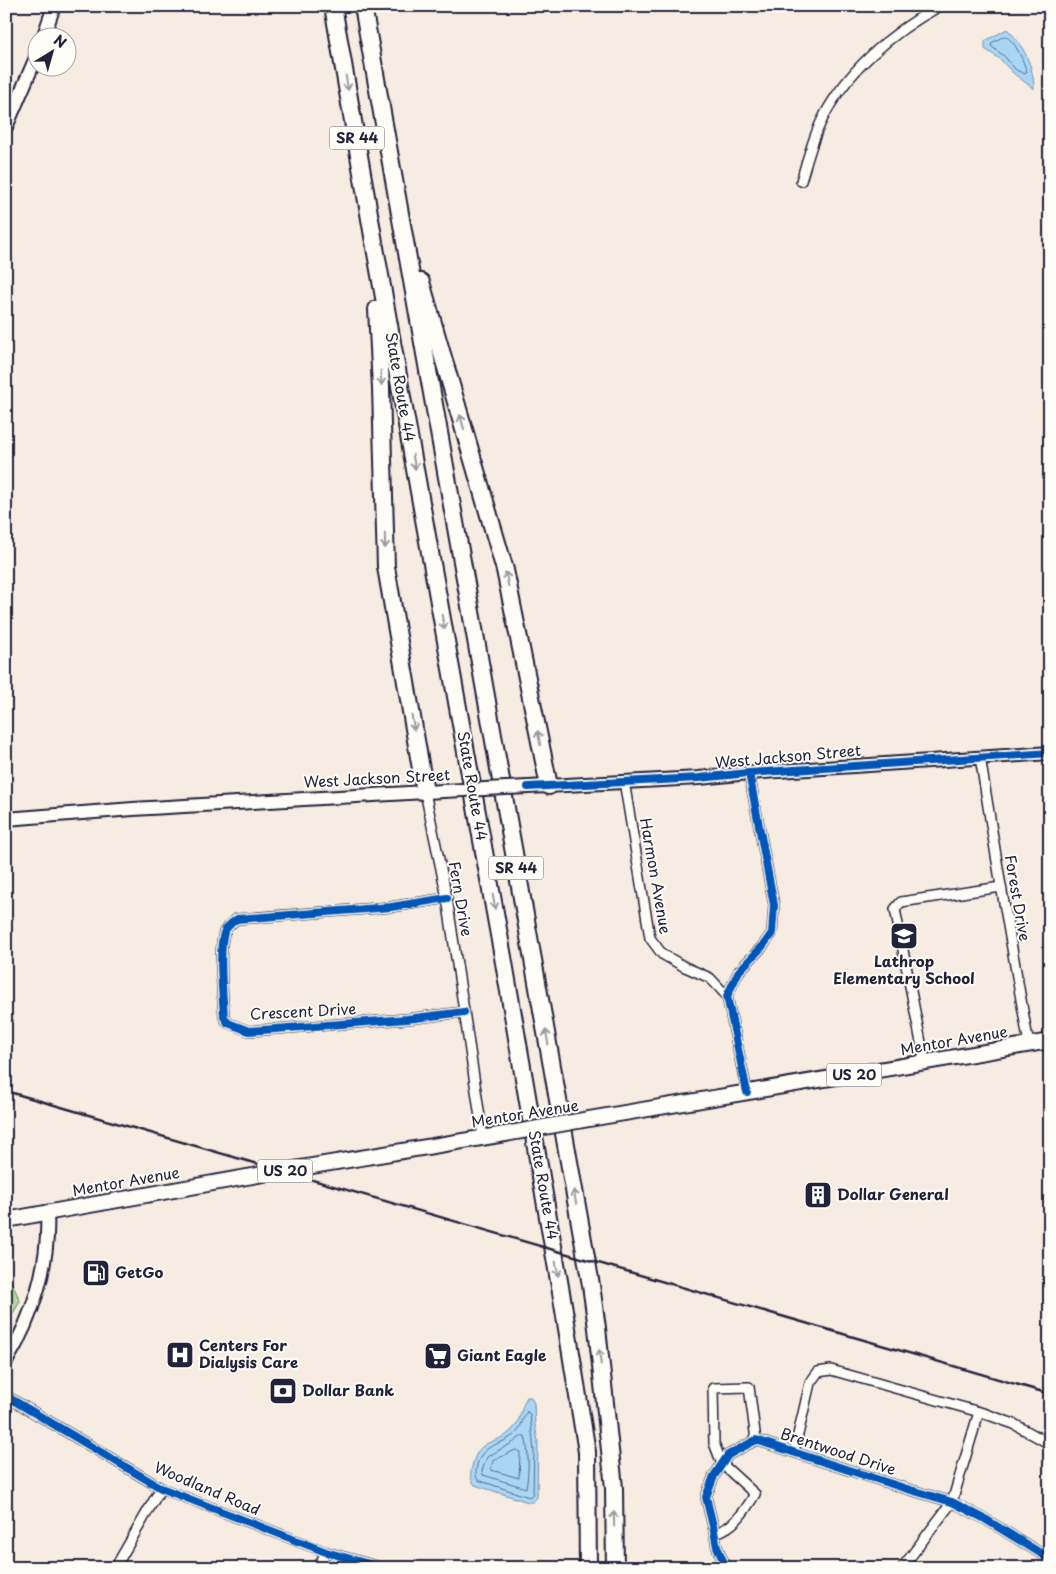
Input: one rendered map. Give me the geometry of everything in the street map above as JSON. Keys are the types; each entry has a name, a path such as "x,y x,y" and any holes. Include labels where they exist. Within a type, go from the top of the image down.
{"highway":[{"name":"State Route 44","path":"333,6 504,957 563,1304 587,1452 588,1568"},
{"name":"State Route 44","path":"363,6 591,1285 614,1488 615,1568"},
{"path":"397,201 505,570 549,786"},
{"path":"374,242 381,388 386,567 425,792"}],"main road":[{"name":"Mentor Avenue","path":"6,1220 1050,1041"}],"street":[{"path":"46,28 54,6"},
{"path":"801,181 813,140 821,121 850,76 871,55 917,18 940,6"},
{"path":"6,127 28,76"},
{"name":"West Jackson Street","path":"6,819 425,792 699,778 1050,753"},
{"name":"Forest Drive","path":"980,757 1029,1045"},
{"path":"747,1092 728,996 739,970 762,947 772,932 774,905 749,773"},
{"name":"Harmon Avenue","path":"624,781 650,938 662,954 710,978 728,996"},
{"name":"Fern Drive","path":"425,792 447,898 483,1137"},
{"path":"925,1063 896,909 901,902 1001,886"},
{"name":"Crescent Drive","path":"447,898 391,907 237,919 224,932 221,944 224,1017 228,1023 249,1031 406,1020 464,1012"},
{"path":"6,1362 24,1328 39,1283 46,1246 47,1212"},
{"path":"794,1452 810,1383 818,1372 831,1370 979,1412 1014,1424 1050,1444"},
{"path":"715,1533 726,1530 732,1525 744,1513 755,1494 722,1464 714,1443 713,1388 749,1387 756,1440"},
{"name":"Woodland Road","path":"6,1396 161,1488 326,1552 383,1568"},
{"path":"902,1568 952,1502 979,1412"},
{"name":"Brentwood Drive","path":"725,1567 717,1546 706,1497 714,1476 728,1455 756,1440 952,1502 985,1519 1050,1559"},
{"path":"115,1568 161,1488"},
{"path":"318,1568 326,1552"}],"green space":[{"path":"6,1269 20,1301 6,1326"}],"water":[{"path":"1007,29 1023,49 1030,64 1034,89 1013,73 1001,60 985,49 985,41"},
{"path":"527,1397 531,1397 534,1403 538,1441 537,1497 533,1502 475,1485 471,1476 475,1457 479,1450 507,1434 516,1426"}],"railway":[{"path":"6,1091 1050,1394"}],"cycle path":[{"path":"528,787 699,778 1050,753"},
{"path":"747,1092 727,996 739,971 762,947 772,933 774,905 749,773"},
{"path":"447,898 391,907 237,919 226,929 222,941 221,974 224,1017 228,1023 249,1031 407,1019 464,1012"},
{"path":"6,1396 161,1488 326,1552 383,1568"},
{"path":"728,1568 717,1547 706,1497 714,1476 728,1455 756,1440 952,1502 985,1519 1050,1559"}],"place":[{"name":"Lathrop Elementary School","path":"904,936"},
{"name":"Dollar General","path":"818,1195"},
{"name":"GetGo","path":"96,1273"},
{"name":"Centers For Dialysis Care","path":"180,1355"},
{"name":"Giant Eagle","path":"438,1356"},
{"name":"Dollar Bank","path":"283,1391"}]}
